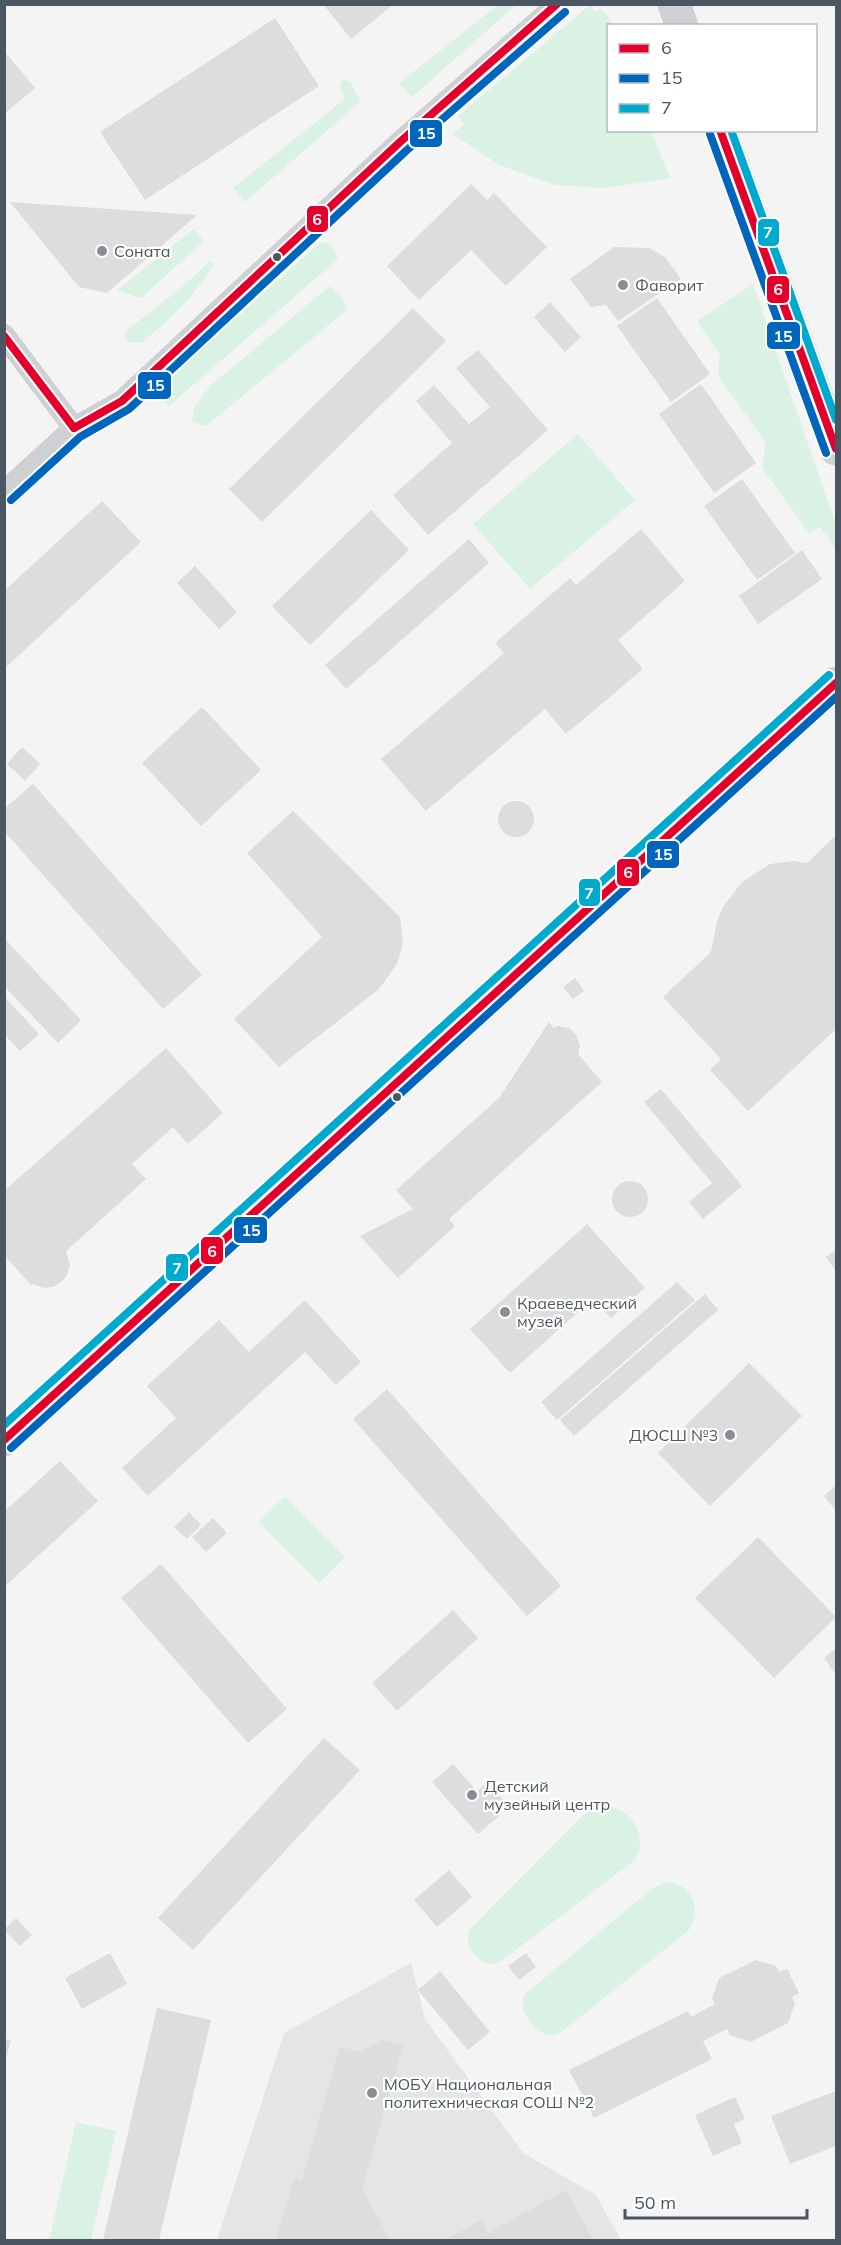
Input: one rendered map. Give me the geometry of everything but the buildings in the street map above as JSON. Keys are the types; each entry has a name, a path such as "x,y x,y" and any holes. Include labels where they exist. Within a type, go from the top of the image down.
{"main road":[{"path":"674,4 681,24"},
{"path":"721,132 837,449"},
{"path":"4,1440 837,683"}],"street":[{"path":"4,492 74,428 122,401 400,142 558,4"},
{"path":"4,335 74,428"}],"shaded area":[{"name":"МОБУ Национальная политехническая СОШ №2","path":"411,1963 425,2019 523,2153 596,2195 621,2240 217,2240 284,2033"}],"green space":[{"path":"498,5 516,5 412,97 399,83"},
{"path":"590,5 596,12 600,9 608,16 612,24 607,24 607,132 651,132 670,178 606,188 556,185 499,165 453,134 464,124 458,116"},
{"path":"343,79 351,83 360,102 245,202 233,188 345,99 340,87"},
{"path":"194,229 204,241 141,298 117,290"},
{"path":"321,242 331,245 338,259 169,406 154,390"},
{"path":"210,261 214,264 206,277 173,316 141,343 129,342 125,336 127,330 180,289"},
{"path":"753,284 836,525 836,549 820,527 809,533 762,468 766,443 718,376 720,355 697,321"},
{"path":"330,286 342,297 347,310 206,426 192,421 194,408 210,386"},
{"path":"578,434 635,500 530,589 473,524"},
{"path":"285,1496 345,1557 319,1583 259,1522"},
{"path":"606,1806 624,1812 636,1825 640,1842 635,1860 500,1962 490,1964 479,1959 469,1945 468,1934 471,1928 583,1815 597,1807"},
{"path":"668,1882 684,1888 693,1900 693,1922 689,1930 560,2033 548,2035 538,2029 522,2009 524,1995 653,1888"},
{"path":"76,2122 116,2131 91,2240 49,2240"}],"transit line":[{"name":"6","path":"74,428 122,401 400,142 557,4"},
{"name":"15","path":"11,500 80,437 129,409 407,150 565,12"},
{"name":"6","path":"721,132 836,449"},
{"name":"7","path":"732,132 836,420"},
{"name":"15","path":"710,134 826,453"},
{"name":"6","path":"4,336 74,428"},
{"name":"7","path":"4,1425 829,675"},
{"name":"6","path":"4,1440 836,683"},
{"name":"15","path":"11,1448 836,697"}],"place":[{"name":"Соната","path":"102,251"},
{"name":"Фаворит","path":"623,285"},
{"name":"Краеведческий музей","path":"505,1312"},
{"name":"ДЮСШ №3","path":"730,1435"},
{"name":"Детский музейный центр","path":"472,1795"},
{"name":"МОБУ Национальная политехническая СОШ №2","path":"372,2093"}]}
